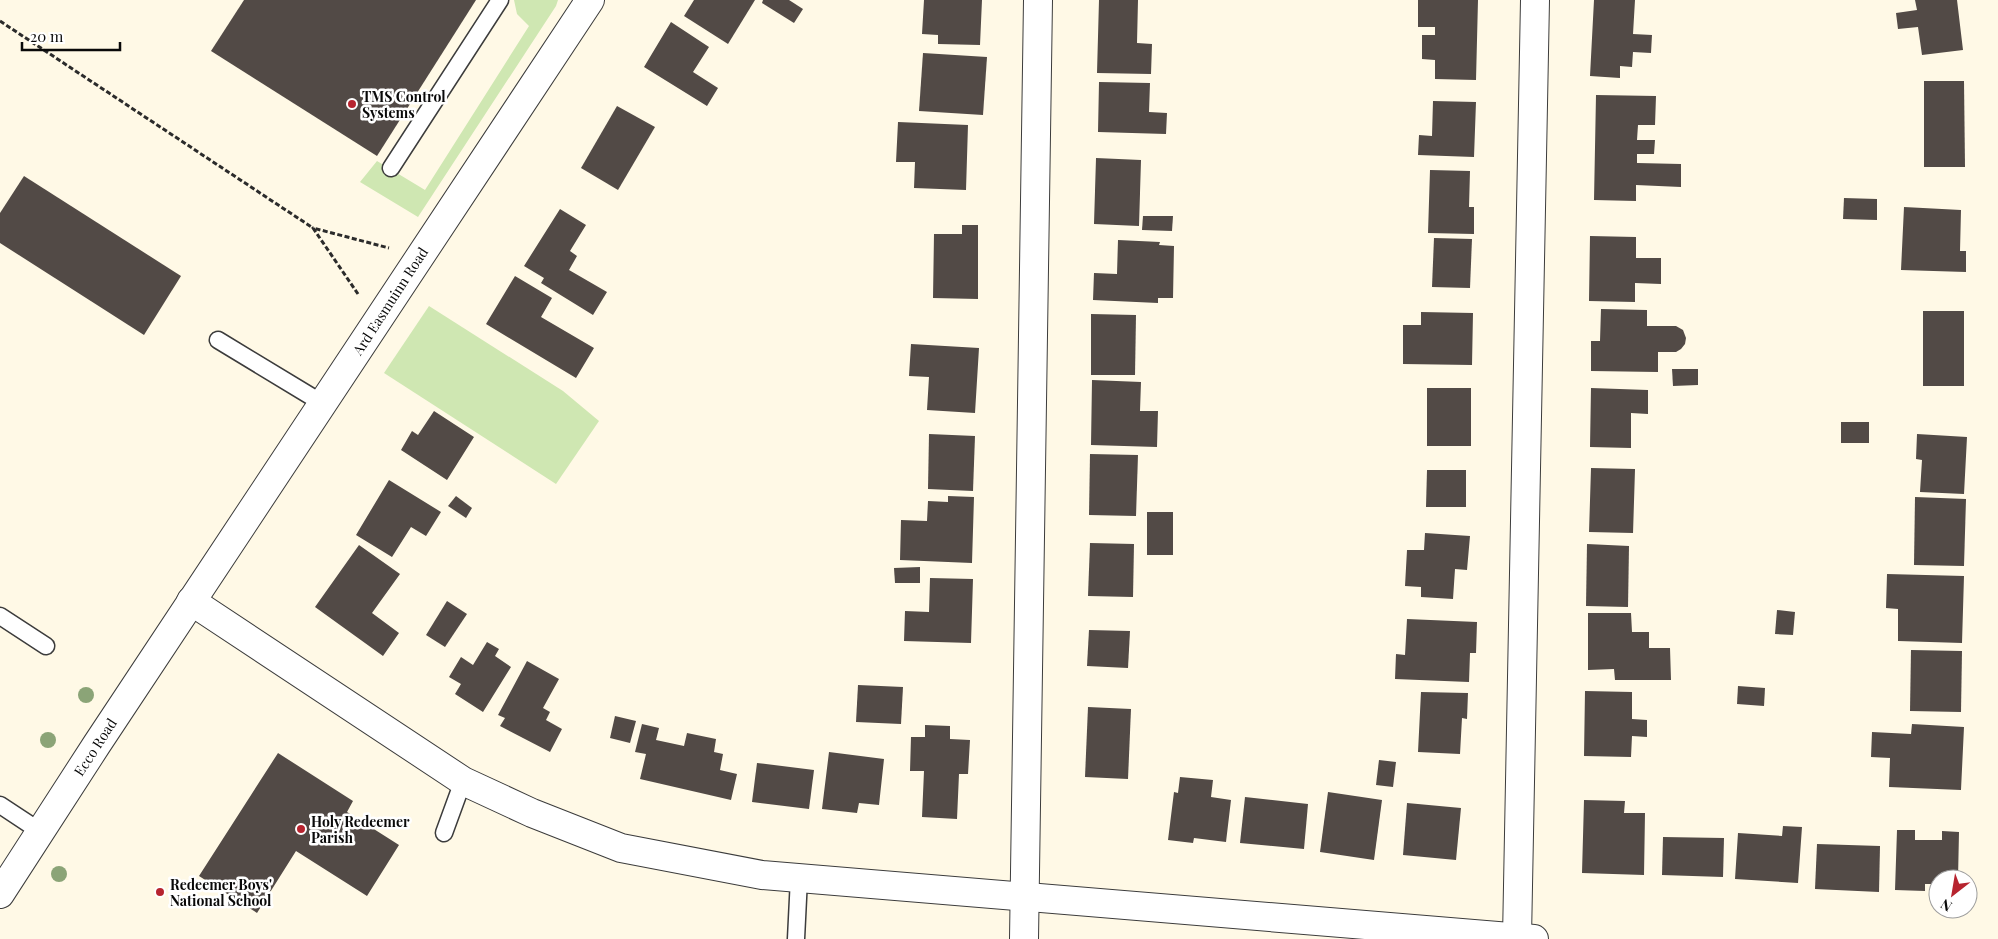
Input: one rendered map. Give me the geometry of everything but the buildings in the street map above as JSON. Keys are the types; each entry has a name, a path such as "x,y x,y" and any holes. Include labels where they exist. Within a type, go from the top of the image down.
{"street":[{"name":"Ard Easmuinn Road","path":"191,601 590,0"},
{"path":"1024,939 1038,0"},
{"path":"191,601 463,781 532,813 621,848 762,875 1526,938 1535,0"},
{"name":"Ecco Road","path":"0,894 191,601"}],"lane":[{"path":"391,168 500,0"},
{"path":"218,340 322,404"},
{"path":"0,616 46,646"},
{"path":"444,833 463,781"},
{"path":"0,805 41,832"},
{"path":"796,939 799,878"}],"path":[{"path":"0,21 313,228 420,256"},
{"path":"313,228 377,321"}],"green space":[{"path":"514,0 558,0 556,6 418,217 360,182 377,161 425,190 529,26 517,14"},
{"path":"429,306 563,391 599,421 556,484 384,373"}],"place":[{"name":"TMS Control Systems","path":"352,104"},
{"name":"Holy Redeemer Parish","path":"301,829"},
{"name":"Redeemer Boys' National School","path":"160,892"}]}
